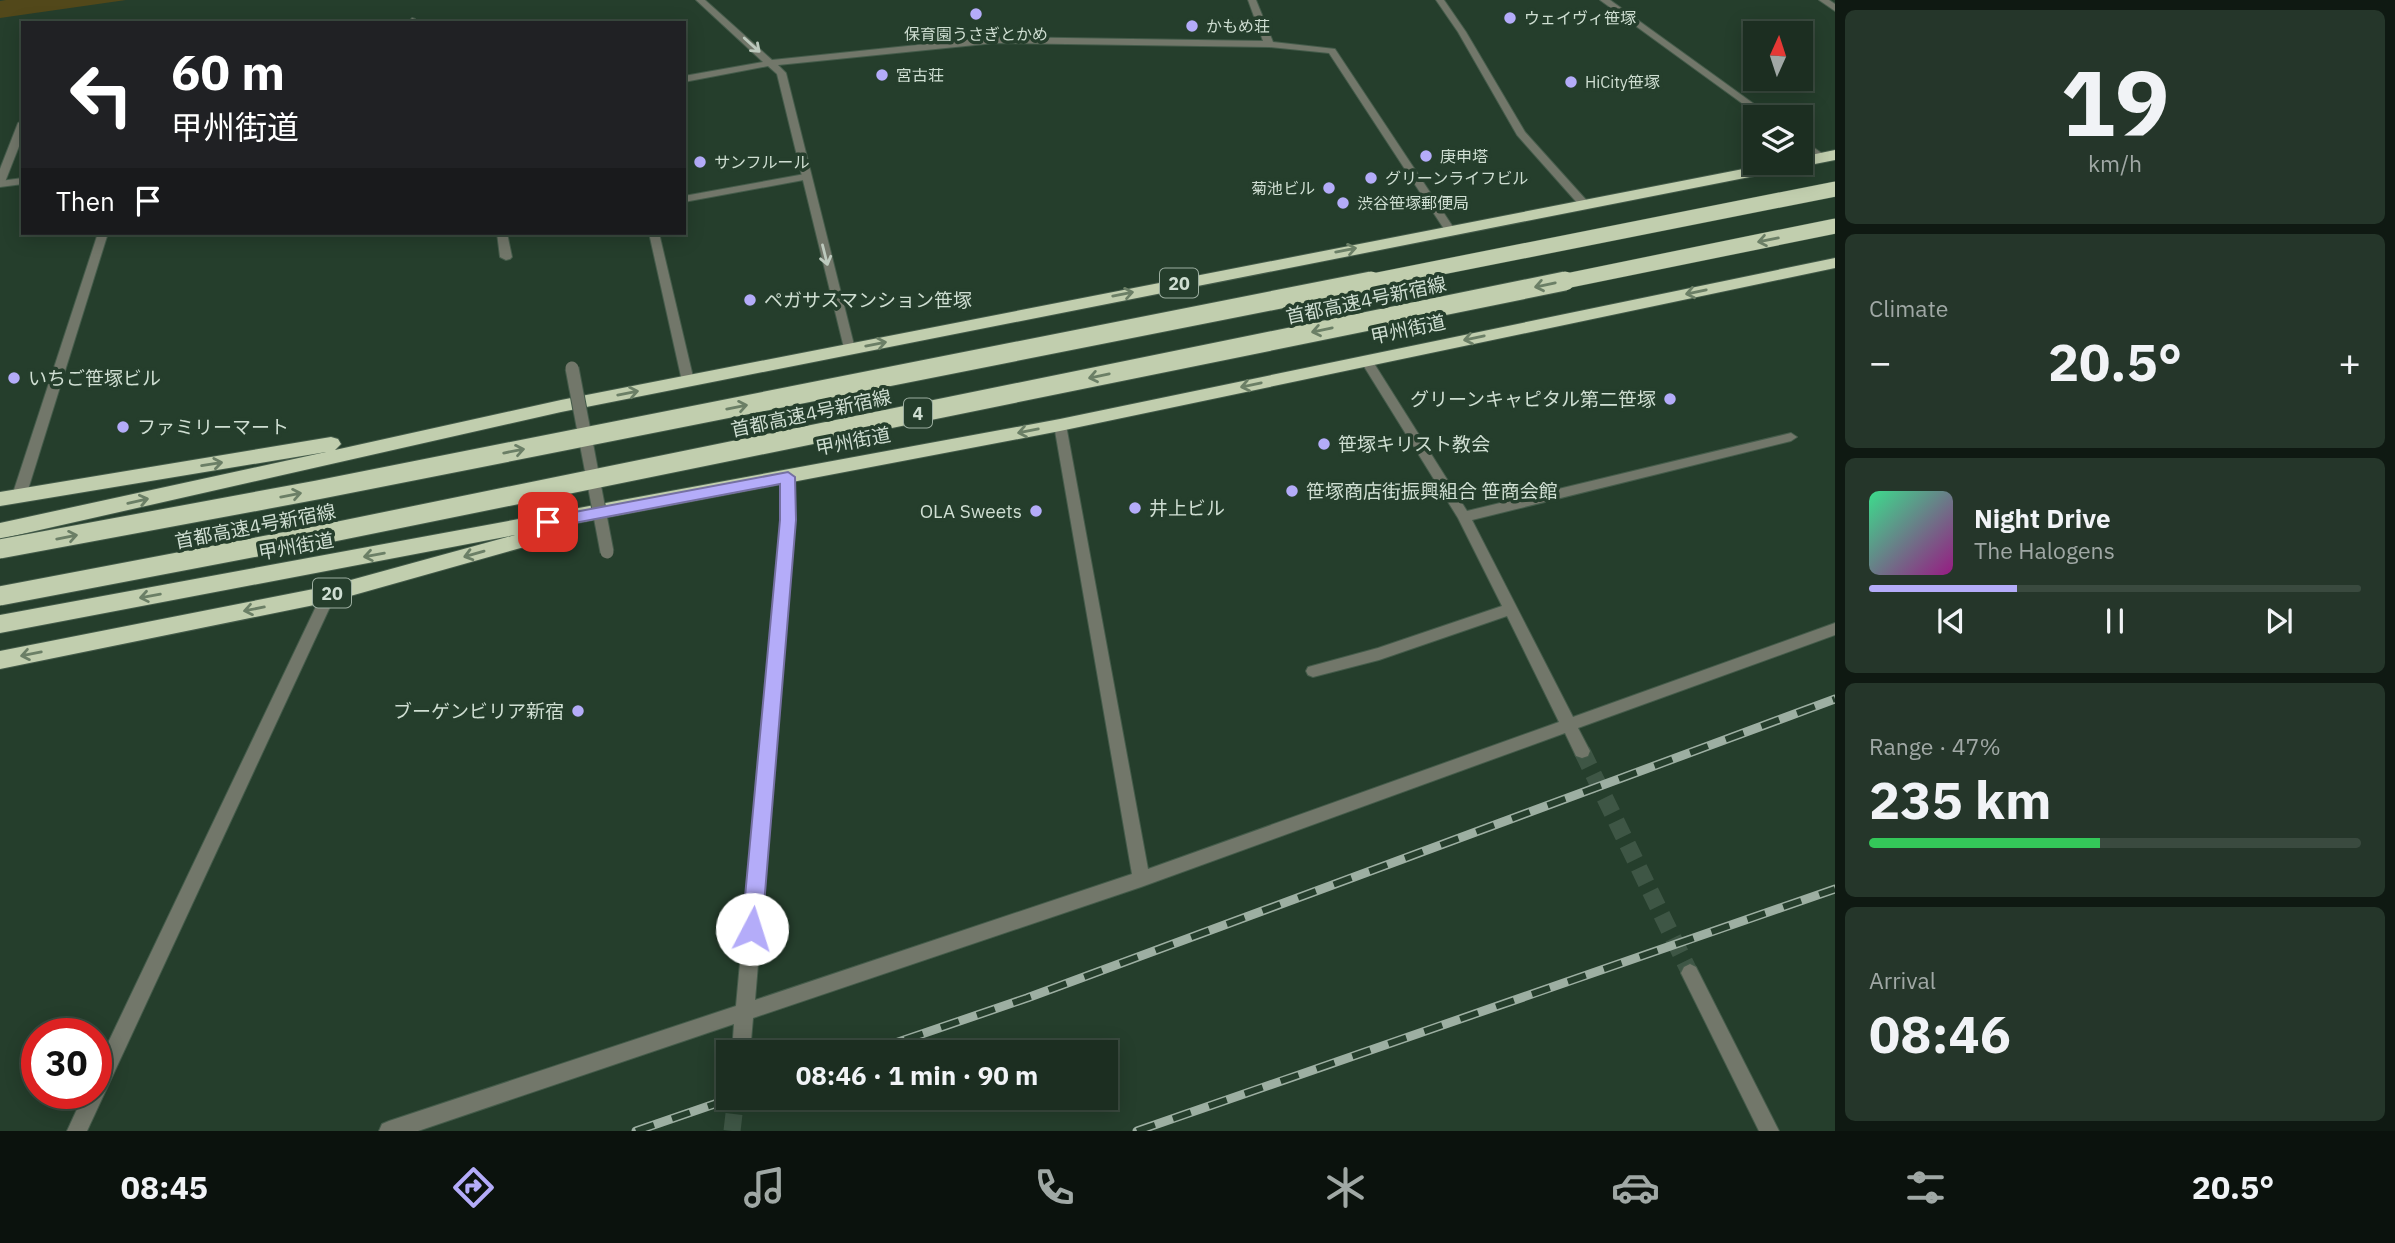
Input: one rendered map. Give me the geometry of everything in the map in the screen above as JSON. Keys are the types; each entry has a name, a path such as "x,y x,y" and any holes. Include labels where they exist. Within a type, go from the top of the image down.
{"highway":[{"name":"20","path":"0,531 561,406 1743,173"},
{"name":"首都高速4号新宿線","path":"0,549 317,491 1835,189"},
{"name":"首都高速4号新宿線","path":"0,596 314,536 1835,226"},
{"name":"甲州街道","path":"0,624 1060,425 1835,263"},
{"path":"9,497 561,406"},
{"name":"20","path":"0,660 329,594 658,502"}],"street":[{"path":"700,0 781,73 849,349"},
{"path":"1252,0 1269,44"},
{"path":"1440,0 1462,32 1521,133 1584,204"},
{"path":"1604,0 1750,105"},
{"path":"1823,0 1835,8"},
{"path":"686,79 772,63 995,40 1269,44 1332,51 1450,230"},
{"path":"21,128 0,183 21,181"},
{"path":"1813,148 1829,157"},
{"path":"686,199 805,177"},
{"path":"9,497 102,235"},
{"path":"502,235 506,257"},
{"path":"654,235 688,381"},
{"path":"1366,360 1464,517 1582,751"},
{"path":"572,368 607,552"},
{"path":"1060,425 1141,879"},
{"path":"1464,517 1791,437"},
{"path":"742,1040 788,520 788,477"},
{"path":"112,1055 329,594"},
{"path":"1313,671 1379,654 1510,609"},
{"path":"389,1131 1141,879 1835,628"},
{"path":"1690,973 1769,1131"},
{"path":"76,1131 86,1109"}],"shaded area":[{"path":"126,0 0,18 0,1"}],"tunnel":[{"path":"1582,751 1690,973"},
{"path":"732,1131 734,1110"}],"railway":[{"path":"904,1040 1027,998 1835,699"},
{"path":"1137,1131 1835,889"},
{"path":"636,1131 716,1104"}],"place":[{"name":"保育園うさぎとかめ","path":"976,14"},
{"name":"ウェイヴィ笹塚","path":"1510,18"},
{"name":"かもめ荘","path":"1192,26"},
{"name":"宮古荘","path":"882,75"},
{"name":"HiCity笹塚","path":"1571,82"},
{"name":"庚申塔","path":"1426,156"},
{"name":"サンフルール","path":"700,162"},
{"name":"グリーンライフビル","path":"1371,178"},
{"name":"菊池ビル","path":"1329,188"},
{"name":"渋谷笹塚郵便局","path":"1343,203"},
{"name":"ペガサスマンション笹塚","path":"750,300"},
{"name":"いちご笹塚ビル","path":"14,378"},
{"name":"グリーンキャピタル第二笹塚","path":"1670,399"},
{"name":"ファミリーマート","path":"123,427"},
{"name":"笹塚キリスト教会","path":"1324,444"},
{"name":"笹塚商店街振興組合 笹商会館","path":"1292,491"},
{"name":"井上ビル","path":"1135,508"},
{"name":"OLA Sweets","path":"1036,511"},
{"name":"ブーゲンビリア新宿","path":"578,711"}],"route":[{"path":"548,522 788,477 788,520 752,929"}]}
